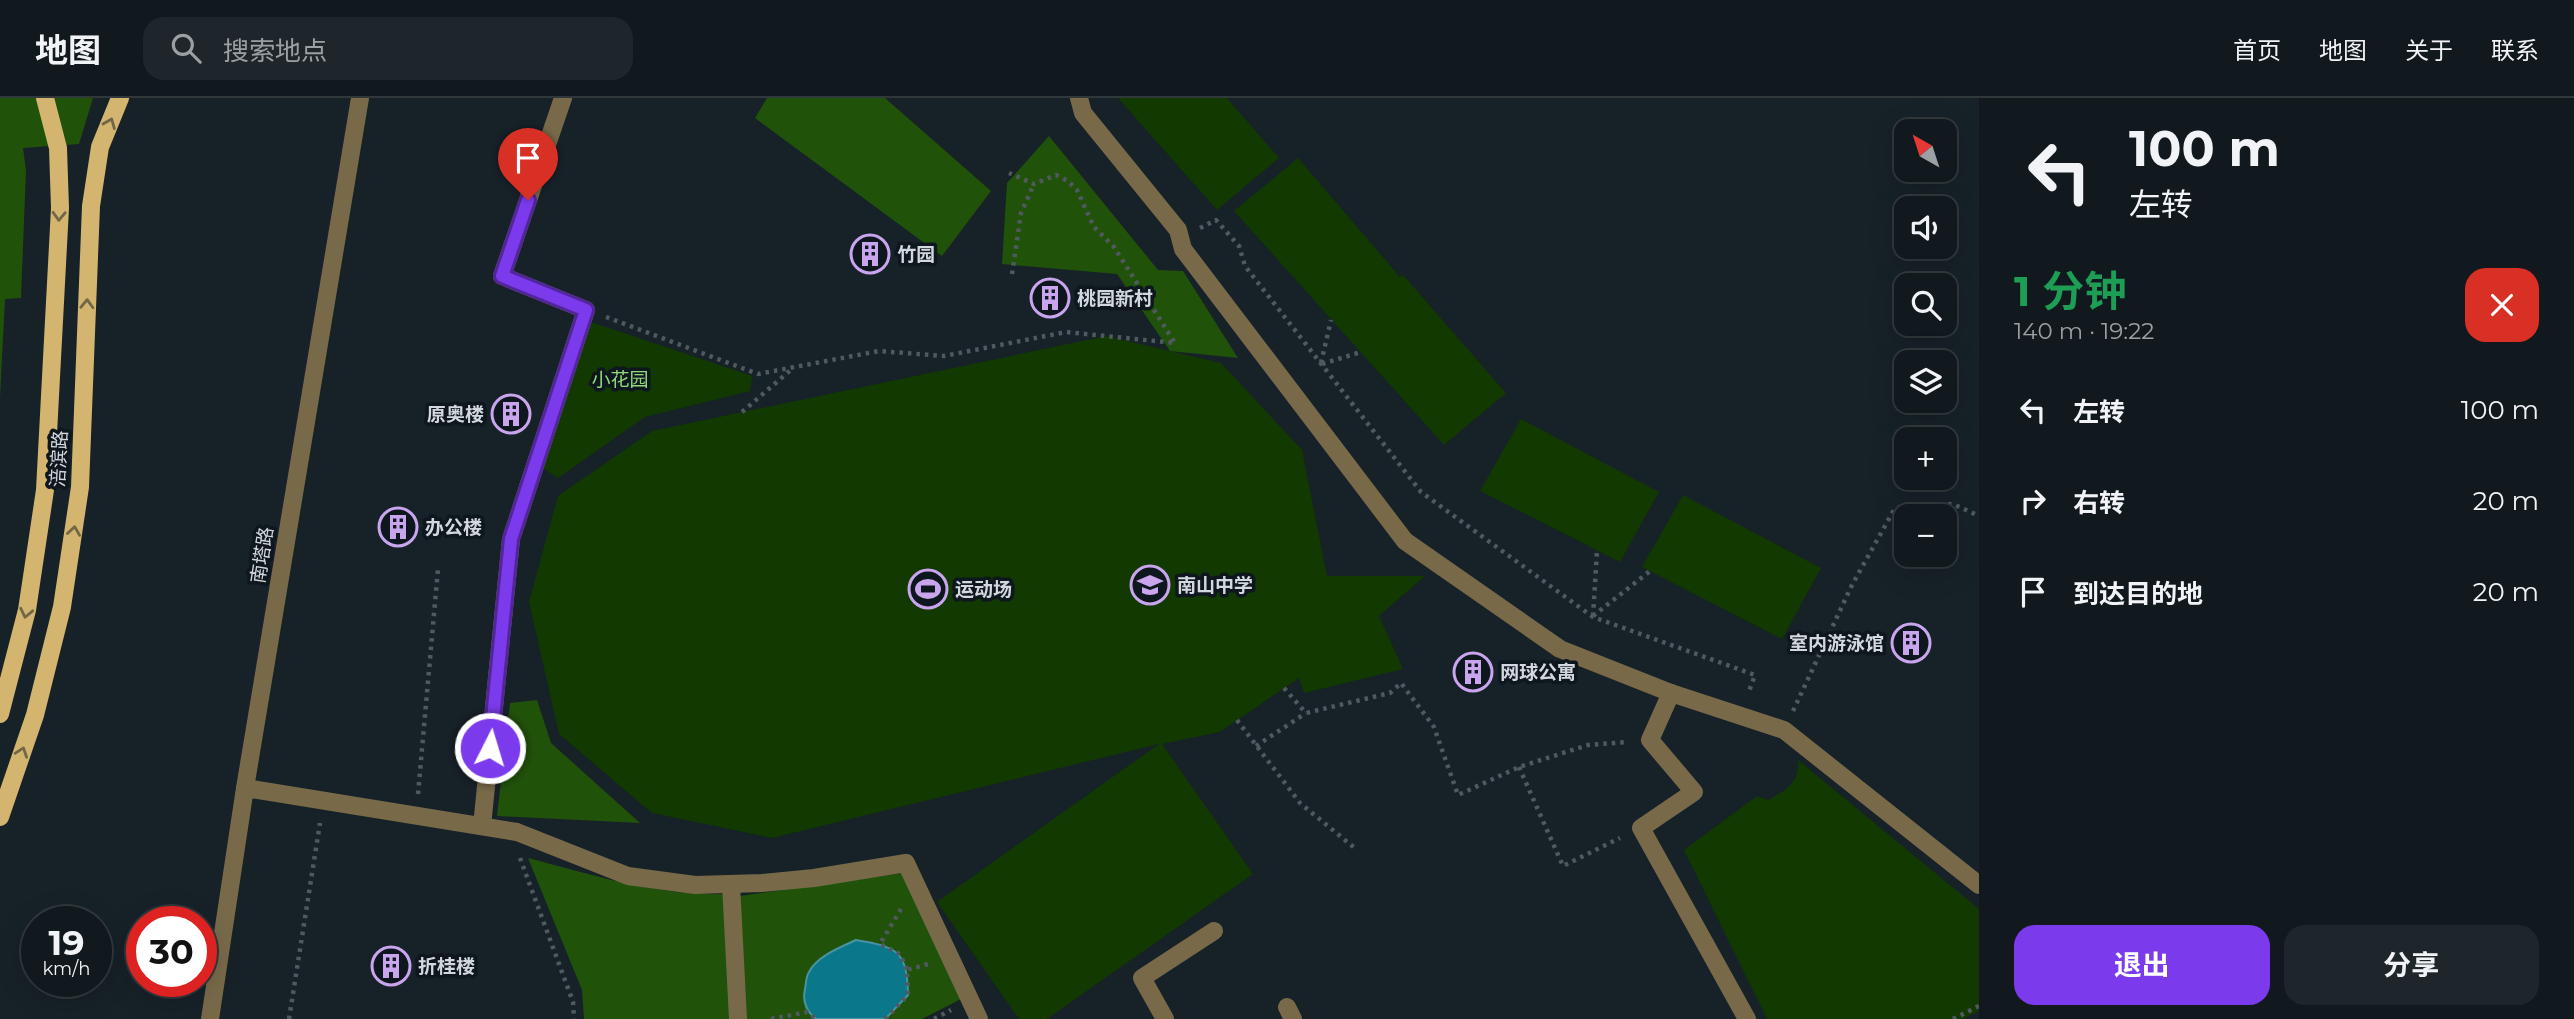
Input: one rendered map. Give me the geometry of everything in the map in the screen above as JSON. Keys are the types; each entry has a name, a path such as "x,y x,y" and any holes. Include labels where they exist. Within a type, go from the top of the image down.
{"main road":[{"name":"涪滨路","path":"0,715 27,610 46,490 60,208 58,148 45,98"},
{"name":"涪滨路","path":"0,817 35,715 62,607 80,487 91,206 100,147 120,98"}],"street":[{"name":"南塔路","path":"210,1019 245,788 360,98"},
{"path":"482,826 511,539 586,310 502,276 563,98"},
{"path":"1079,98 1083,113 1178,230 1183,249 1405,541 1560,649 1671,693 1784,730 1979,885"},
{"path":"1671,693 1650,740 1694,792 1641,828 1746,1019"},
{"path":"245,788 511,831 628,876 695,885 814,878 906,863 979,1019"},
{"path":"731,884 738,1019"},
{"path":"1165,1019 1142,978 1214,931"}],"path":[{"path":"586,310 758,374 879,351 944,356 1066,332 1175,343 1114,247 1094,227 1077,190 1068,181 1056,176 1034,184 1009,173"},
{"path":"1012,274 1021,213 1034,184"},
{"path":"1180,237 1216,220 1239,246 1245,266 1421,492 1593,617 1755,675 1740,716"},
{"path":"1321,364 1331,320"},
{"path":"1321,364 1361,352"},
{"path":"742,412 794,368"},
{"path":"1784,730 1852,585 1895,508 1953,504 1979,516"},
{"path":"1593,617 1597,551"},
{"path":"416,816 438,569"},
{"path":"1593,617 1650,571"},
{"path":"1256,746 1306,713 1390,693 1401,683 1434,727 1458,795 1520,767 1588,745 1650,740"},
{"path":"1284,688 1306,713"},
{"path":"1237,720 1300,803 1357,850"},
{"path":"1520,767 1563,866 1641,828"},
{"path":"289,1019 324,800"},
{"path":"511,831 573,1002 575,1019"},
{"path":"885,1019 908,995 907,970 900,954 880,944 916,884"},
{"path":"907,970 950,957"},
{"path":"1953,1019 1979,1006"},
{"path":"771,1019 807,1012 816,1019"},
{"path":"933,1019 947,1012"}],"green space":[{"path":"0,98 93,98 79,144 23,148 26,170 21,298 5,299 0,398"},
{"path":"767,98 885,98 991,191 942,256 755,118"},
{"path":"1118,98 1227,98 1279,158 1217,210"},
{"path":"1049,136 1158,270 1183,271 1238,358 1170,351 1117,274 1002,264 1007,183"},
{"path":"1298,158 1400,277 1403,275 1506,393 1444,445 1234,211"},
{"name":"小花园","path":"591,322 752,376 750,391 645,417 558,478 543,468"},
{"name":"运动场","path":"1106,336 1221,363 1302,450 1327,576 1425,576 1379,616 1403,669 1304,693 1299,678 1220,732 1162,744 1253,874 1047,1019 1019,1019 937,902 1159,744 772,838 652,813 559,734 529,602 558,496 652,431"},
{"path":"1521,419 1659,492 1620,562 1480,491"},
{"path":"1683,495 1821,568 1782,639 1642,567"},
{"path":"537,700 551,743 640,823 497,816 510,703"},
{"path":"1798,760 1979,909 1979,1011 1963,1019 1767,1019 1684,850 1757,796 1768,800 1786,789 1797,774"},
{"path":"528,858 650,888 725,894 730,1019 584,1019 582,990"},
{"path":"903,873 961,999 922,1019 745,1019 740,896"}],"water":[{"path":"856,940 882,945 897,954 905,969 908,995 885,1019 816,1019 807,1009 805,1002 808,974 823,957"}],"place":[{"name":"竹园","path":"870,254"},
{"name":"桃园新村","path":"1050,298"},
{"name":"原奥楼","path":"511,414"},
{"name":"办公楼","path":"398,527"},
{"name":"南山中学","path":"1150,585"},
{"name":"运动场","path":"928,589"},
{"name":"室内游泳馆","path":"1911,643"},
{"name":"网球公寓","path":"1473,672"},
{"name":"折桂楼","path":"391,966"}],"route":[{"path":"490,748 511,539 586,310 502,276 528,200"}]}
